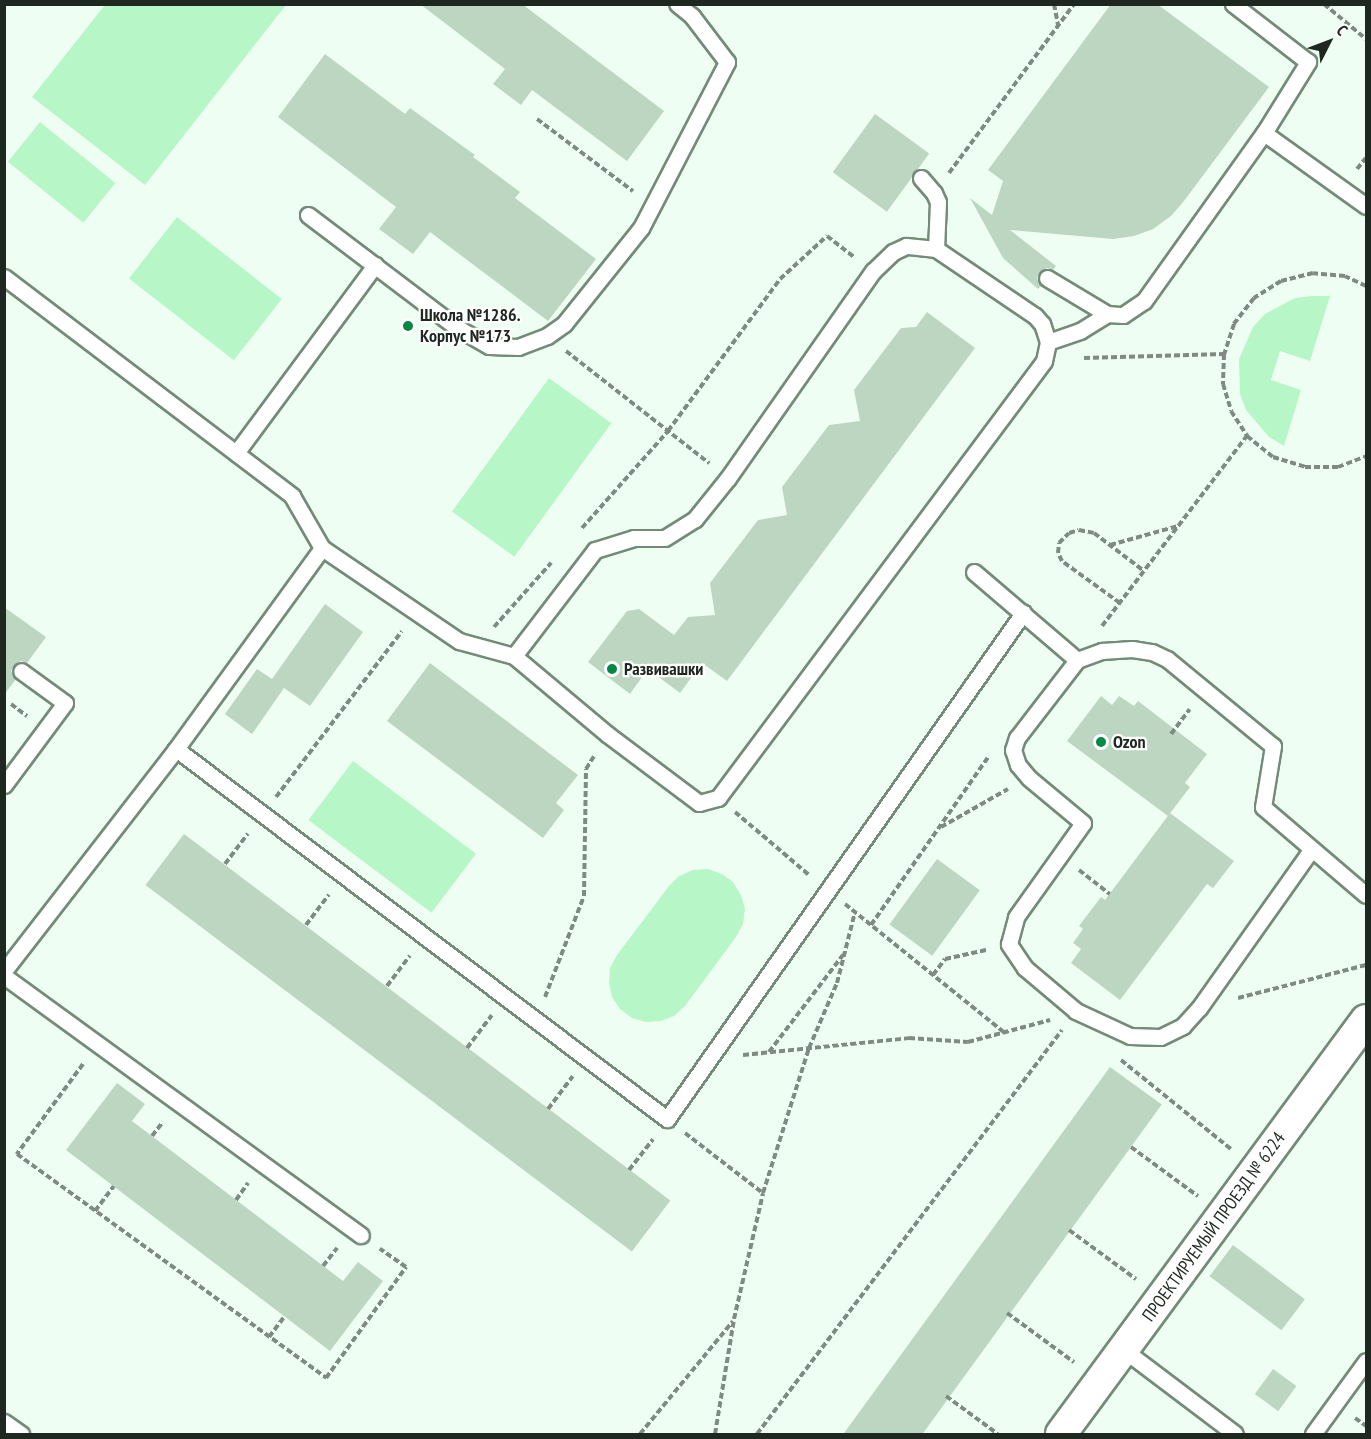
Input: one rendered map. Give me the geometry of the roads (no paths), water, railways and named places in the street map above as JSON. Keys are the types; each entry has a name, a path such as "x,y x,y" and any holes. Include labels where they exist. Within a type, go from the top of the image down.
{"street":[{"name":"ПРОЕКТИРУЕМЫЙ ПРОЕЗД № 6224","path":"1061,1434 1366,1020"}],"lane":[{"path":"308,215 456,327 489,346 518,347 548,336 571,315 641,228 728,62 692,16 677,4"},
{"path":"1047,278 1107,314 1123,315 1144,301 1264,133 1308,62 1233,4"},
{"path":"1264,133 1366,206"},
{"path":"921,178 934,193 939,212 936,249"},
{"path":"4,277 292,496 322,548 416,614 459,641 476,648 514,656 607,734 699,803 718,798 1038,370 1047,352 1048,342 1042,324 1035,316 936,249 906,246 882,260 728,478 695,519 664,538 634,538 595,550 514,656"},
{"path":"236,453 375,265"},
{"path":"1048,342 1080,331 1107,314"},
{"path":"4,971 176,749 322,548"},
{"path":"974,572 1077,660"},
{"path":"176,749 667,1119 1023,614"},
{"path":"1311,850 1199,1008 1183,1026 1160,1036 1130,1035 1076,1011 1025,968 1009,944 1016,917 1083,822 1029,778 1018,765 1013,750 1017,738 1077,660 1102,651 1132,649 1152,652 1167,659 1273,746 1263,807 1366,895"},
{"path":"4,785 65,703 21,671"},
{"path":"4,976 361,1235"},
{"path":"1124,1350 1235,1434"},
{"path":"1313,1434 1366,1362"},
{"path":"4,1422 21,1434"}],"place":[{"name":"Школа №1286. Корпус №173","path":"408,326"},
{"name":"Развивашки","path":"612,669"},
{"name":"Ozon","path":"1101,742"}]}
